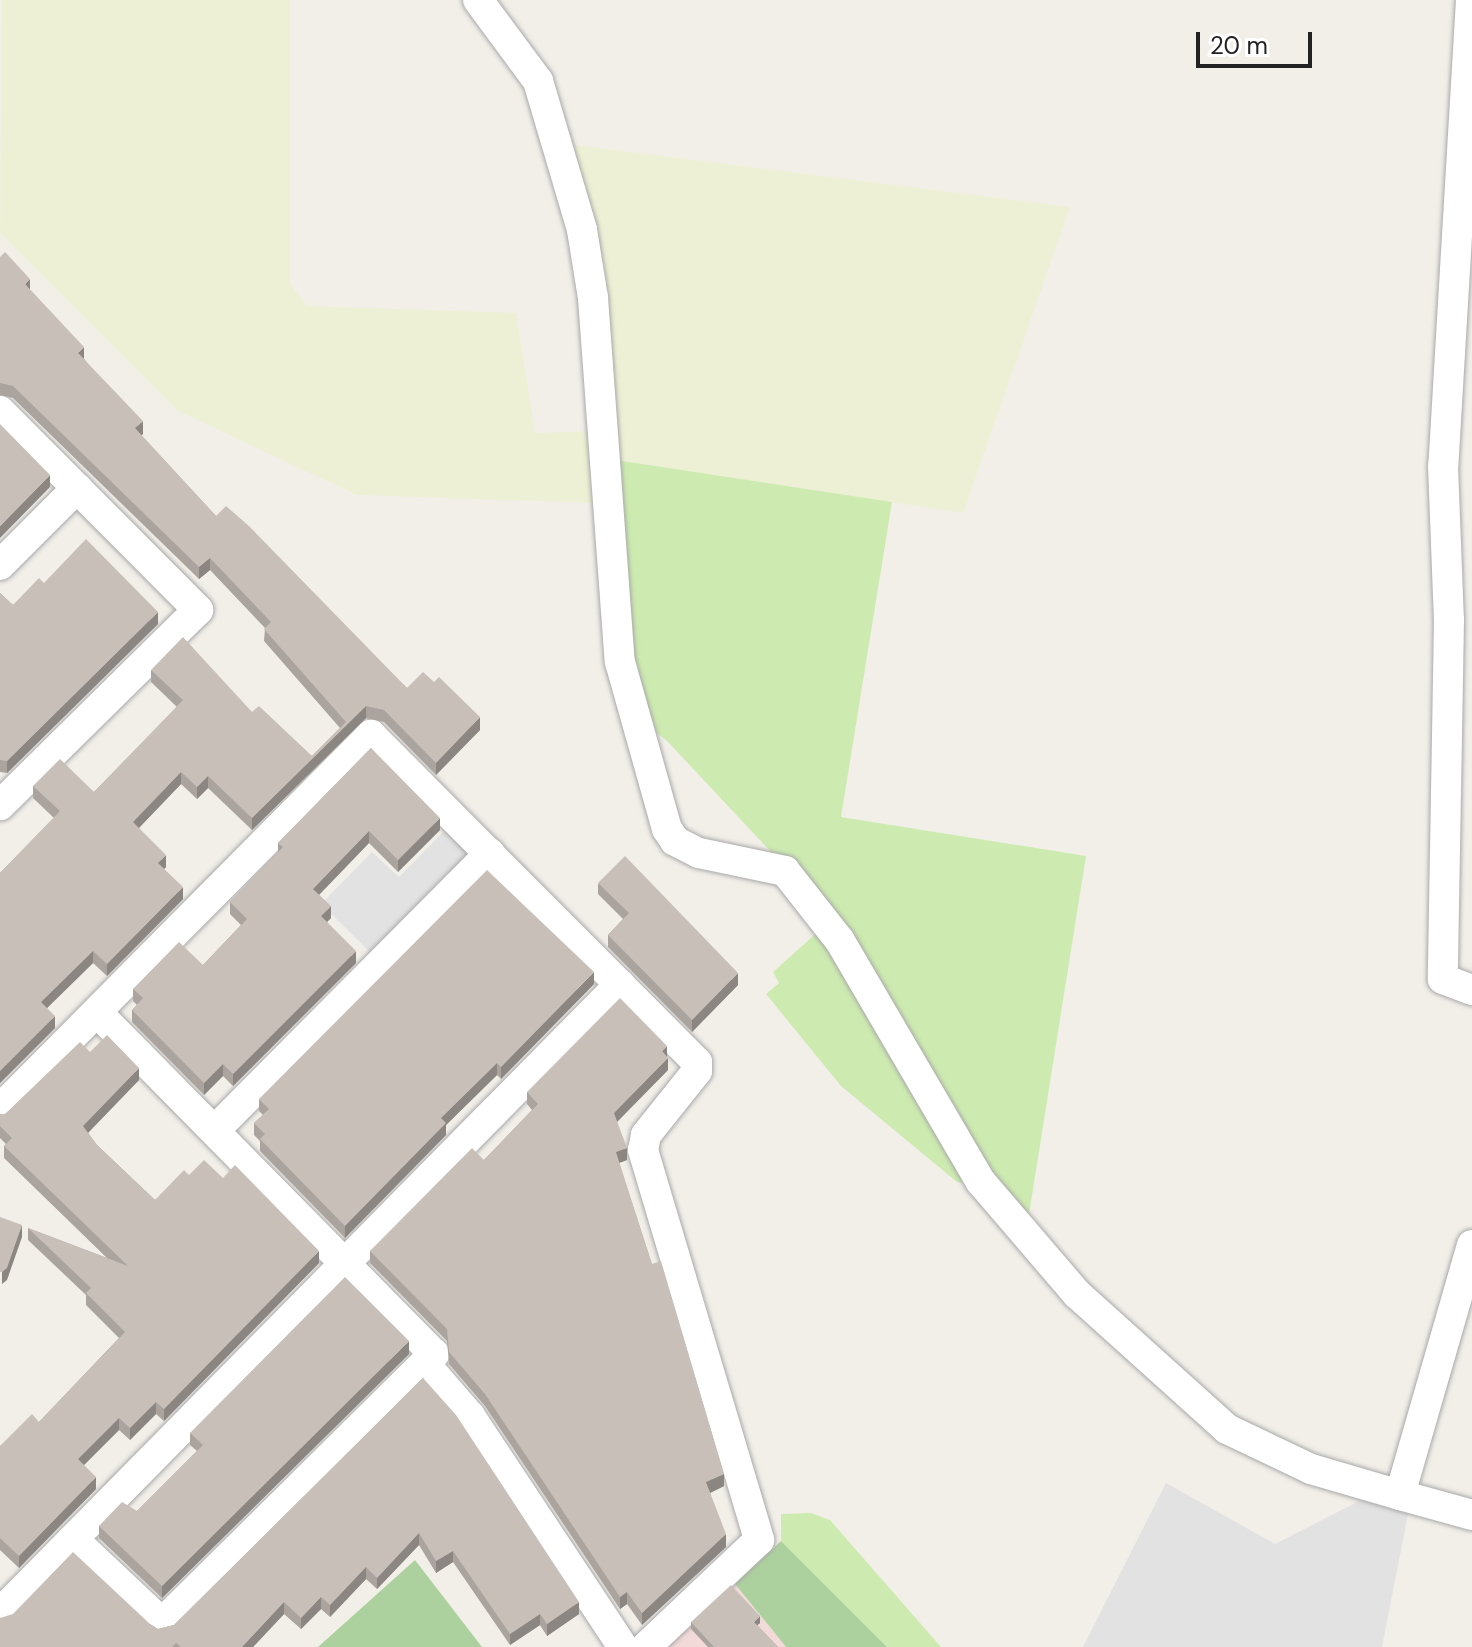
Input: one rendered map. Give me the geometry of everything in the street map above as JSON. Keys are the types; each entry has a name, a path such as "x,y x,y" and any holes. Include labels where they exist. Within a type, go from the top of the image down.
{"street":[{"path":"478,0 538,81 582,230 593,298 620,662 667,829 675,841 699,853 785,871 840,941 981,1182 1077,1294 1227,1429 1311,1469 1472,1515"},
{"path":"1471,0 1443,466 1449,620 1443,979 1472,990"},
{"path":"0,411 198,610 0,805"},
{"path":"0,565 77,488"},
{"path":"0,1109 371,735 697,1062 697,1071 646,1135 643,1150 759,1531 751,1552 646,1647"},
{"path":"215,1130 490,853"},
{"path":"0,1613 620,984"},
{"path":"73,1539 162,1623 434,1354 97,1012"},
{"path":"1400,1495 1472,1245"},
{"path":"425,1364 470,1416 623,1647"}],"shaded area":[{"path":"449,826 467,844 465,860 373,955 321,904 372,852 399,877"},
{"path":"1166,1483 1275,1544 1365,1498 1408,1514 1382,1647 1083,1647"},
{"path":"735,1584 786,1647 665,1647"}],"green space":[{"path":"2,0 290,0 290,283 307,306 516,313 535,433 594,431 595,503 357,495 178,411 0,233"},
{"path":"574,145 1070,207 963,513 616,460 606,285"},
{"path":"616,460 892,502 841,817 1086,856 1027,1227 773,854 668,742 645,723 630,660"},
{"path":"821,929 972,1184 957,1182 841,1086 766,994 779,983 773,972"},
{"path":"811,1513 830,1520 941,1647 887,1647 781,1541 781,1514"},
{"path":"781,1541 887,1647 786,1647 735,1584"},
{"path":"415,1560 482,1647 318,1647"}],"building":[{"path":"5,252 30,279 25,284 84,347 78,353 143,421 135,428 216,516 226,506 249,526 407,688 423,672 434,682 439,677 480,717 436,763 384,710 366,706 252,818 208,776 197,787 181,772 133,822 166,855 158,863 183,887 107,964 93,951 41,1002 55,1016 0,1071 0,873 60,811 33,786 60,759 94,792 183,700 151,670 183,637 252,712 259,706 312,756 346,722 264,629 271,622 210,558 199,567 13,386 0,383 0,257"},
{"path":"0,424 50,475 0,526"},
{"path":"86,539 158,612 7,761 0,760 0,593 13,605 39,578 44,583"},
{"path":"371,748 440,818 398,860 369,831 313,889 331,906 321,916 356,951 233,1074 223,1064 204,1083 132,1010 143,998 133,989 179,942 203,965 247,919 230,902 283,847 278,843"},
{"path":"625,856 738,973 692,1020 608,935 629,913 598,883"},
{"path":"487,870 594,972 501,1067 497,1063 441,1118 446,1123 345,1226 260,1139 265,1134 254,1123 269,1109 259,1099"},
{"path":"620,998 667,1046 662,1051 668,1058 614,1113 627,1148 616,1152 652,1264 661,1261 724,1474 706,1482 726,1534 642,1613 627,1592 620,1597 485,1394 449,1352 447,1329 370,1251 472,1148 484,1160 538,1104 527,1092"},
{"path":"107,1035 139,1068 83,1126 97,1145 155,1200 184,1170 189,1175 204,1160 223,1178 235,1165 319,1251 164,1409 156,1402 130,1428 119,1418 78,1459 96,1477 19,1556 0,1538 0,1446 32,1414 39,1422 125,1332 86,1293 91,1288 28,1228 128,1266 4,1146 12,1138 0,1126 0,1114 5,1114 80,1042 90,1052"},
{"path":"0,1217 22,1225 7,1268 2,1272 0,1272"},
{"path":"345,1277 409,1341 162,1586 99,1526 122,1502 137,1511 203,1445 190,1433"},
{"path":"423,1378 456,1415 579,1602 547,1624 540,1614 510,1634 453,1551 436,1561 419,1533 377,1578 366,1567 330,1605 321,1597 301,1618 284,1602 242,1647 181,1647 176,1643 172,1647 0,1647 0,1618 13,1614 73,1552 150,1624 158,1629 174,1625"},
{"path":"731,1585 760,1616 754,1622 778,1647 714,1647 691,1622"}]}
